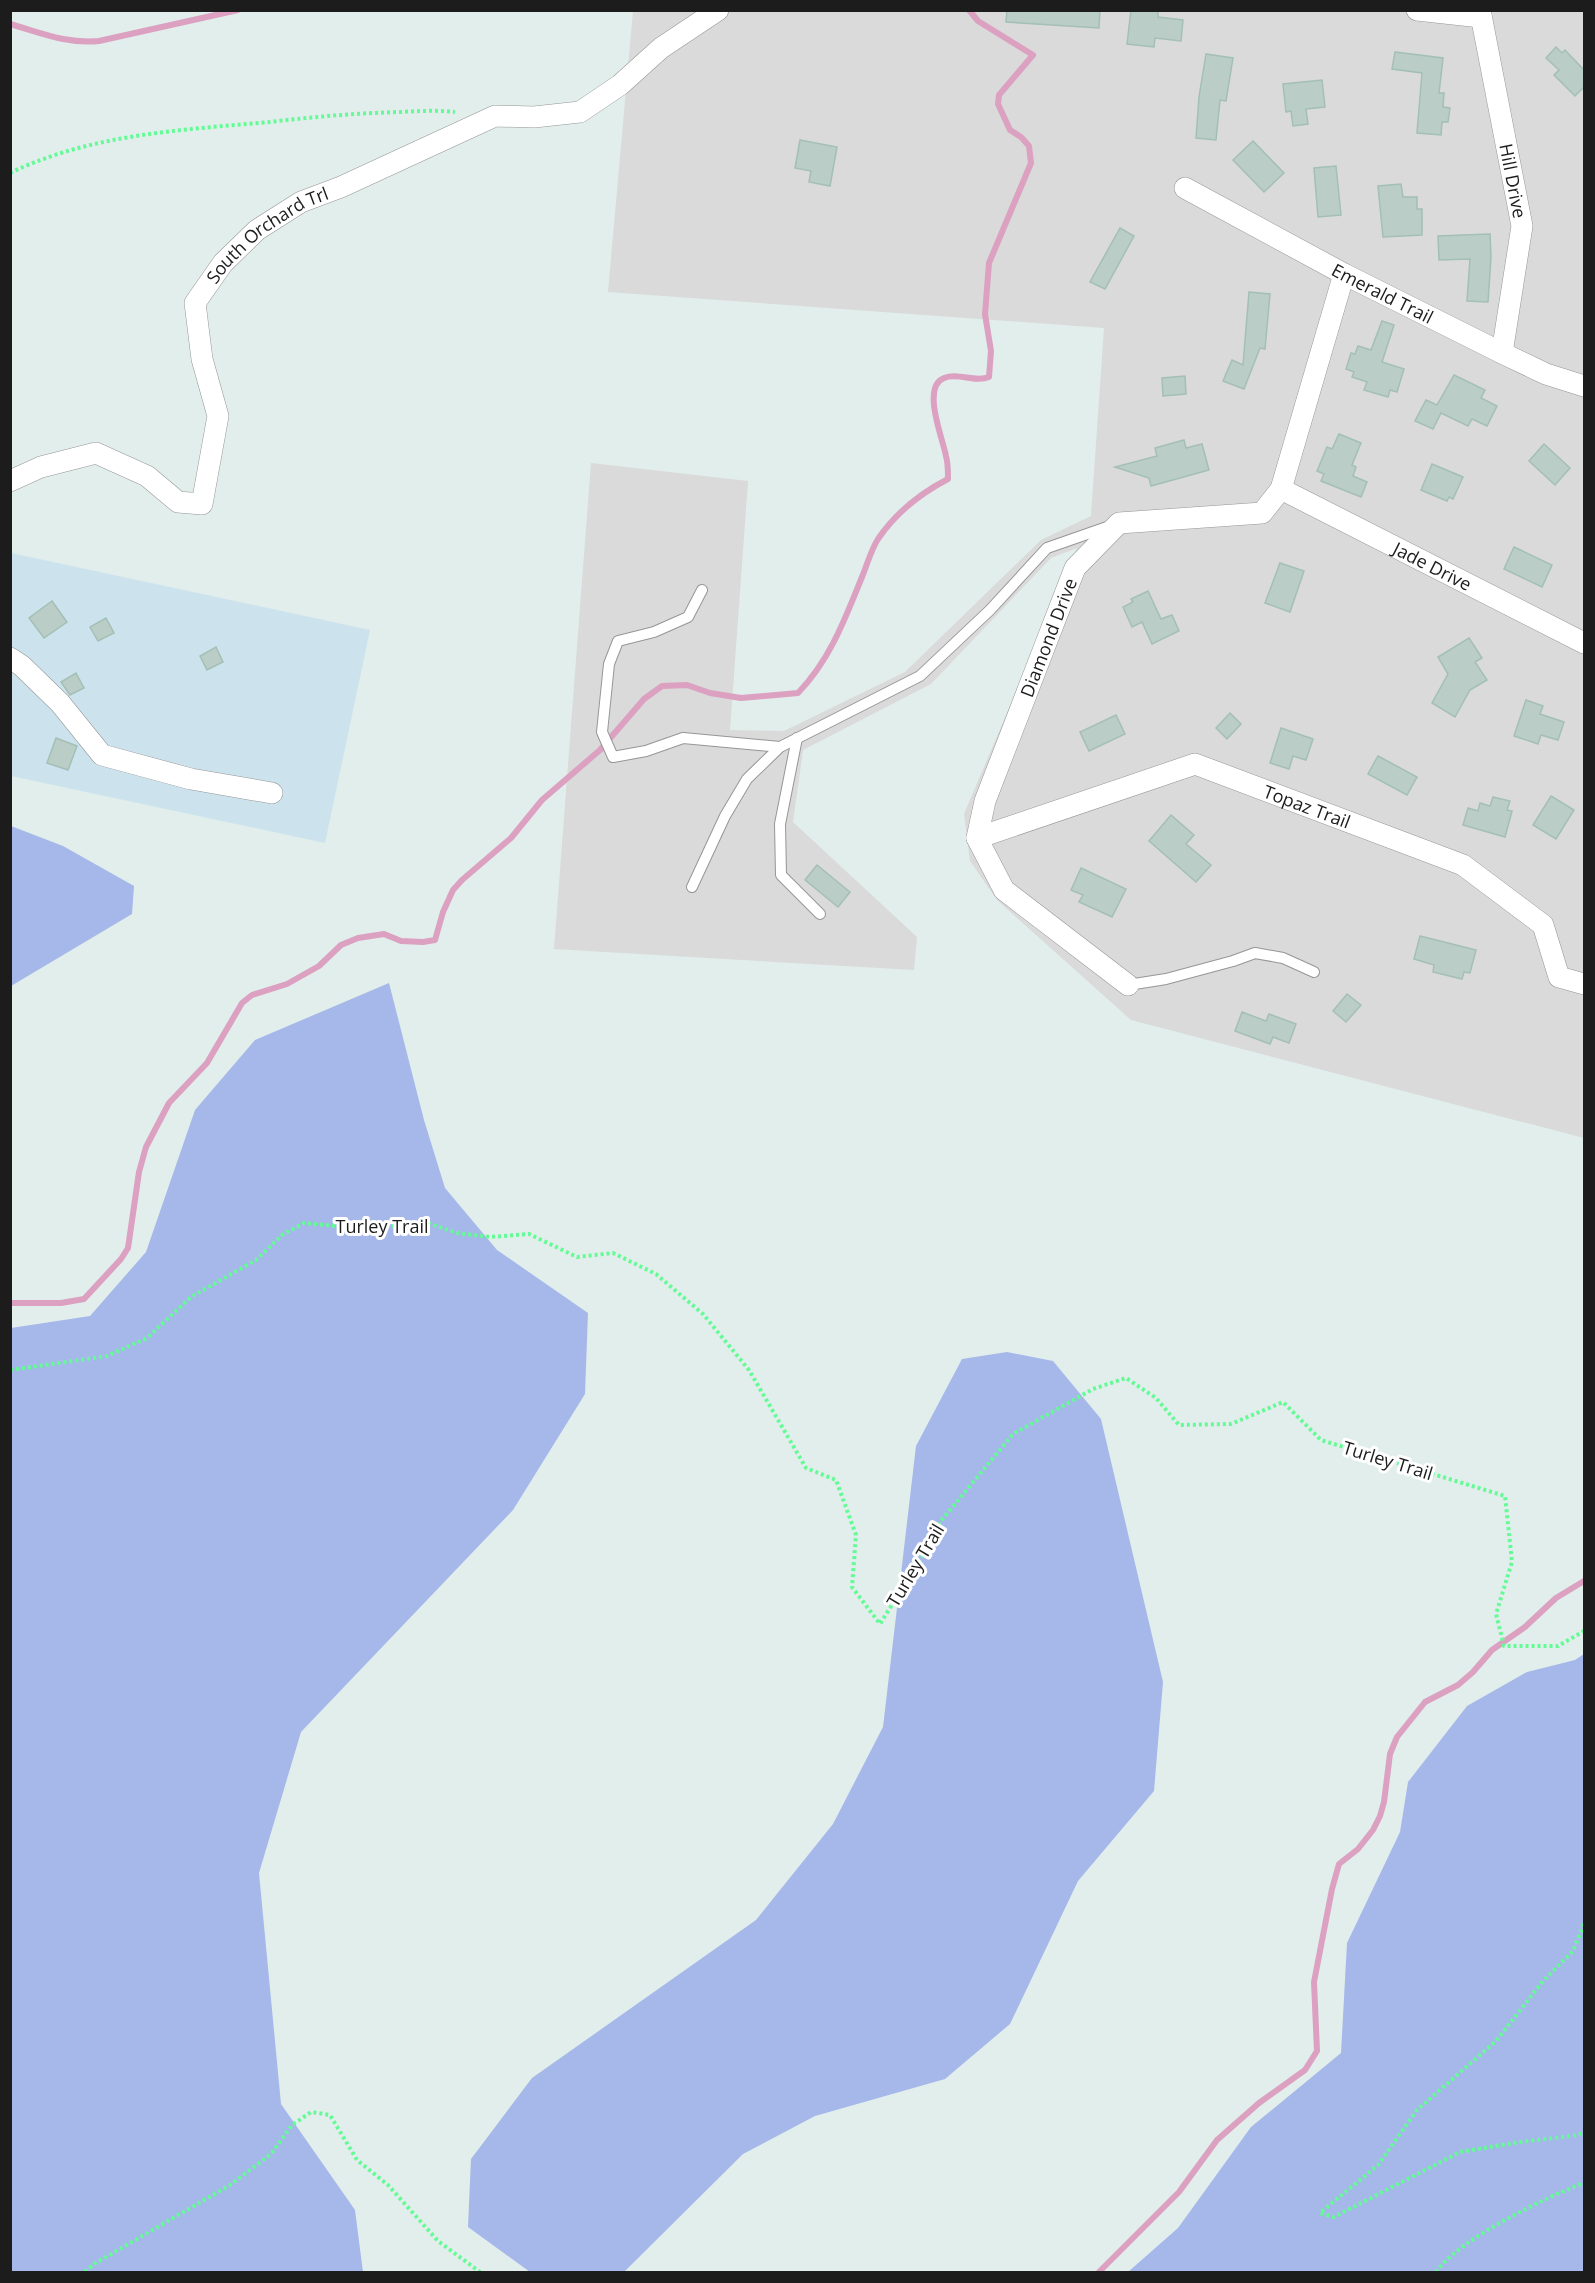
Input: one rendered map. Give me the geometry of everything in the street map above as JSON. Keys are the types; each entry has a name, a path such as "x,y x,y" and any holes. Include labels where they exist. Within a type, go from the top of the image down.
{"street":[{"name":"South Orchard Trl","path":"10,481 41,467 96,453 147,476 178,502 202,504 218,416 202,359 195,303 223,263 257,230 301,202 341,187 495,116 534,117 580,112 620,85 661,48 718,10"},
{"path":"1417,10 1481,14"},
{"name":"Hill Drive","path":"1481,14 1522,226 1502,353"},
{"name":"Emerald Trail","path":"1185,188 1344,274 1502,353 1546,374 1584,386"},
{"path":"1119,523 1262,513 1281,489 1344,274"},
{"name":"Jade Drive","path":"1281,489 1584,643"},
{"name":"Diamond Drive","path":"978,838 985,801 1075,568 1119,523"},
{"path":"10,658 22,666 60,703 102,755 191,779 272,793"},
{"name":"Topaz Trail","path":"978,838 1195,764 1463,865 1543,925 1559,977 1584,984"},
{"path":"978,838 1004,890 1128,985"}],"lane":[{"path":"692,887 725,816 747,779 780,747 920,676 990,610 1047,548 1119,523"},
{"path":"702,590 688,617 654,632 618,641 609,664 602,732 613,757 646,751 683,738 780,747"},
{"path":"797,738 780,824 781,875 820,914"},
{"path":"1128,985 1166,979 1255,953 1282,958 1314,972"}],"path":[{"path":"10,173 32,162 124,137 195,127 388,112 444,110 495,116"},
{"name":"Turley Trail","path":"10,1370 106,1356 147,1338 191,1297 256,1260 282,1235 304,1223 357,1228 430,1224 458,1233 490,1237 529,1234 577,1257 613,1253 656,1274 703,1314 749,1370 806,1468 836,1480 856,1535 852,1587 880,1624 924,1554 940,1522 1013,1434 1093,1389 1126,1378 1156,1398 1179,1425 1231,1424 1283,1402 1321,1440 1505,1496 1512,1562 1496,1614 1504,1646 1558,1646 1584,1630"},
{"path":"1584,1924 1573,1951 1543,1981 1496,2041 1418,2110 1378,2165 1320,2213 1334,2217 1460,2152 1578,2135 1584,2132"},
{"path":"85,2272 94,2264 230,2185 271,2154 291,2125 311,2112 330,2115 357,2160 388,2185 438,2241 480,2272"},
{"path":"1436,2272 1444,2260 1493,2228 1551,2195 1584,2183"}],"shaded area":[{"path":"633,11 1584,11 1584,1138 1131,1020 997,900 970,861 964,814 1077,548 1051,558 931,684 803,750 793,822 917,937 914,970 554,949 591,463 748,481 730,730 784,731 905,672 1041,540 1091,516 1104,328 608,292"},
{"path":"11,553 370,630 325,843 11,776"},
{"path":"11,826 63,846 134,886 132,914 11,986"},
{"path":"389,983 424,1120 445,1188 497,1250 588,1313 585,1394 513,1510 301,1732 259,1873 281,2104 355,2210 363,2272 11,2272 11,1328 90,1316 146,1252 195,1110 255,1040"},
{"path":"1007,1352 1053,1361 1101,1419 1163,1682 1154,1791 1078,1881 1010,2024 945,2079 815,2116 743,2154 624,2272 530,2272 468,2227 471,2159 532,2078 756,1920 833,1824 883,1727 916,1446 962,1359"},
{"path":"1584,1654 1584,2272 1128,2272 1178,2228 1251,2127 1341,2053 1347,1943 1400,1832 1408,1782 1467,1706 1527,1672 1575,1660"}],"building":[{"path":"1007,10 1100,10 1099,28 1006,22"},
{"path":"1131,10 1158,10 1158,17 1183,20 1181,41 1155,38 1154,47 1127,44"},
{"path":"1556,47 1562,53 1565,50 1584,70 1584,87 1575,96 1554,75 1559,70 1546,58"},
{"path":"1395,52 1443,58 1439,93 1444,93 1443,107 1450,108 1448,122 1442,122 1441,135 1417,133 1422,73 1392,69"},
{"path":"1206,54 1233,58 1226,101 1220,100 1216,140 1196,138 1199,97"},
{"path":"1322,80 1325,107 1306,109 1308,124 1293,126 1291,111 1286,112 1283,84"},
{"path":"800,140 837,147 830,186 809,182 811,171 795,168"},
{"path":"1253,141 1284,173 1264,192 1233,160"},
{"path":"1336,166 1341,215 1318,217 1314,168"},
{"path":"1401,184 1403,197 1417,197 1417,209 1422,209 1422,235 1383,237 1378,186"},
{"path":"1120,228 1134,236 1105,289 1090,282"},
{"path":"1490,234 1488,302 1467,301 1470,259 1439,260 1438,236"},
{"path":"1249,292 1270,294 1265,349 1260,348 1244,389 1223,381 1232,360 1243,365"},
{"path":"1382,321 1394,325 1382,362 1404,369 1397,392 1390,390 1388,397 1364,390 1367,382 1352,377 1354,372 1346,369 1351,353 1355,354 1358,346 1371,350"},
{"path":"1454,375 1485,390 1481,398 1497,406 1487,426 1472,419 1468,426 1441,413 1433,429 1415,421 1426,400 1437,405"},
{"path":"1185,376 1186,394 1163,396 1162,378"},
{"path":"1339,434 1361,443 1352,465 1356,467 1353,476 1367,482 1361,497 1321,481 1324,474 1317,471 1327,447 1332,449"},
{"path":"1184,440 1186,448 1202,444 1209,470 1151,486 1149,478 1115,467 1157,456 1155,448"},
{"path":"1544,444 1570,468 1555,485 1529,461"},
{"path":"1432,464 1463,477 1453,499 1449,497 1447,501 1421,490"},
{"path":"1514,547 1552,565 1542,587 1504,569"},
{"path":"1280,563 1304,571 1290,612 1265,603"},
{"path":"1148,591 1161,619 1172,615 1179,631 1152,644 1142,622 1132,627 1123,607 1133,602 1131,599"},
{"path":"52,601 67,622 44,638 29,618"},
{"path":"106,618 114,633 98,641 90,627"},
{"path":"1469,638 1482,658 1475,662 1487,680 1470,690 1455,717 1432,703 1448,674 1438,657"},
{"path":"216,647 223,662 207,670 200,656"},
{"path":"76,673 84,688 70,695 61,682"},
{"path":"1526,700 1543,706 1540,714 1564,722 1558,740 1541,735 1538,744 1514,736"},
{"path":"1230,713 1241,724 1227,739 1216,728"},
{"path":"1116,715 1125,734 1089,751 1080,732"},
{"path":"1281,728 1313,739 1306,760 1293,756 1289,769 1270,763"},
{"path":"56,738 77,746 68,770 47,763"},
{"path":"1378,756 1417,777 1407,795 1368,774"},
{"path":"1551,796 1574,810 1556,839 1533,825"},
{"path":"1493,797 1510,801 1507,810 1512,811 1505,837 1463,825 1468,808 1478,811 1480,803 1490,806"},
{"path":"1171,815 1194,835 1186,844 1211,865 1196,882 1149,841"},
{"path":"817,865 850,892 838,907 805,880"},
{"path":"1081,868 1126,889 1112,917 1079,902 1083,895 1071,890"},
{"path":"1420,936 1476,950 1470,973 1464,972 1462,979 1433,972 1434,965 1414,959"},
{"path":"1347,994 1361,1005 1346,1022 1333,1011"},
{"path":"1242,1012 1266,1021 1269,1014 1296,1024 1289,1043 1273,1037 1270,1044 1235,1031"}],"waterway":[{"path":"10,24 65,39 87,42 238,10"},
{"path":"10,1303 61,1303 84,1299 121,1259 128,1248 139,1172 146,1147 169,1103 207,1063 242,1003 252,995 287,984 319,966 341,945 358,938 384,934 401,941 435,940 443,912 453,890 511,838 542,800 600,750 644,699 662,686 687,685 710,693 741,698 798,693 819,667 836,638 878,539 909,505 948,479 947,459 935,414 934,392 937,383 949,376 978,379 989,377 991,351 985,314 989,263 1031,163 1029,146 1010,130 998,104 999,95 1033,55 978,21 969,10"},
{"path":"1099,2272 1179,2192 1217,2140 1259,2103 1305,2070 1317,2051 1314,1982 1332,1889 1339,1864 1358,1849 1373,1830 1380,1816 1390,1754 1397,1737 1425,1702 1458,1685 1492,1650 1525,1627 1556,1598 1584,1581"}]}
